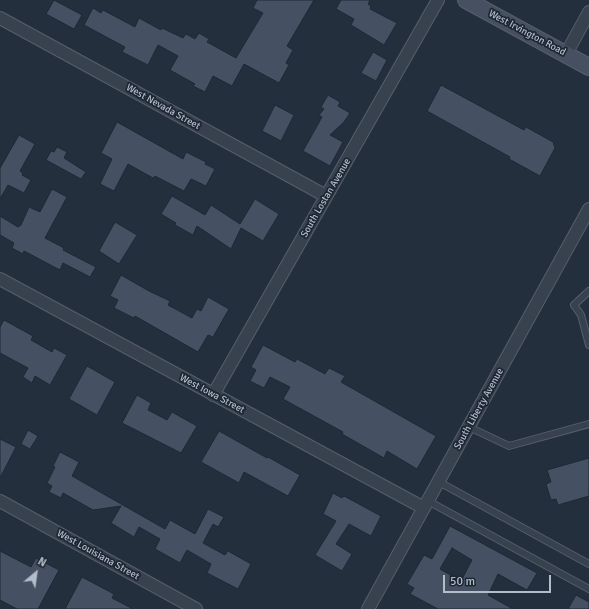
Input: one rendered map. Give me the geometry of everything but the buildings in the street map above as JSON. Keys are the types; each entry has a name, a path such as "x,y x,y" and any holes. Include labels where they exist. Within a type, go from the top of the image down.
{"main road":[{"name":"West Irvington Road","path":"473,2 589,67"}],"street":[{"name":"South Lostan Avenue","path":"213,395 438,0"},
{"path":"566,54 589,12"},
{"name":"West Nevada Street","path":"0,18 326,196"},
{"name":"South Liberty Avenue","path":"368,609 589,209"},
{"name":"West Iowa Street","path":"0,279 213,395 426,505"},
{"name":"West Louisiana Street","path":"0,501 196,609"}],"lane":[{"path":"589,290 574,305 581,315 589,345"},
{"path":"469,427 508,446 589,424"},
{"path":"439,482 589,564"},
{"path":"426,505 589,589"}]}
